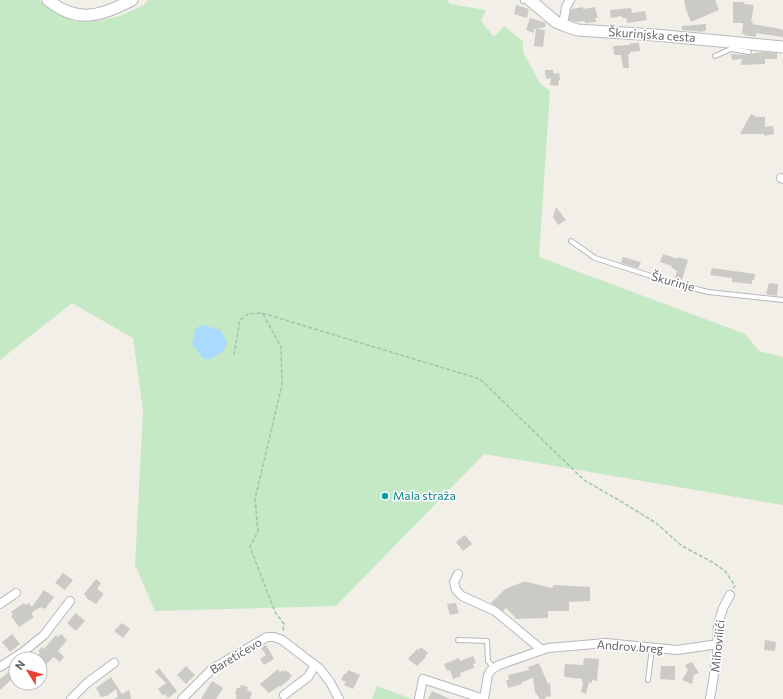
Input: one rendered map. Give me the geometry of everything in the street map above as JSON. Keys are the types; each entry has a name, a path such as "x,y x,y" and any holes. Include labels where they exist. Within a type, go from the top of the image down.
{"street":[{"path":"48,0 61,9 85,16 101,14 132,0"},
{"name":"Škurinjska cesta","path":"526,0 563,26 578,30 662,35 731,46 783,47"},
{"path":"563,26 566,7 570,0"},
{"path":"458,574 454,582 456,590 462,596 495,612 542,650"},
{"path":"0,604 16,593"},
{"name":"Mihovilići","path":"710,699 718,657 718,624 723,608 730,595"},
{"path":"0,667 23,652 44,635 70,601"},
{"name":"Baretićevo","path":"182,699 218,664 267,637 274,637 282,640"},
{"path":"282,640 315,665 323,673 330,682 339,699"},
{"name":"Androv breg","path":"494,668 548,648 569,645 606,643 677,650 718,644"},
{"path":"71,699 87,682 114,663"},
{"path":"284,695 308,677 315,665"},
{"path":"419,699 424,679 484,699 488,675 494,668"}],"lane":[{"path":"715,56 731,46 749,52"},
{"name":"Škurinje","path":"571,241 595,258 673,283 708,292 783,300"},
{"path":"458,640 487,641 488,662 494,668"},
{"path":"648,680 652,648"}],"path":[{"path":"234,355 240,320 248,314 262,313 480,379 584,480 656,523 682,546 714,563 725,571 734,586 730,595"},
{"path":"262,313 281,347 282,385 255,499 258,531 250,547 274,612 284,624 282,640"}],"green space":[{"path":"0,0 39,0 55,12 75,21 98,21 120,16 144,5 148,0 447,0 450,4 486,10 481,21 494,37 504,26 523,41 523,52 541,85 550,90 539,257 745,334 759,351 783,357 783,505 484,454 336,606 155,611 135,565 143,411 133,338 72,303 0,360"},
{"path":"377,686 412,699 372,699"}],"water":[{"path":"203,325 220,330 227,342 224,350 211,359 204,359 192,344 196,328"}],"building":[{"path":"684,0 715,0 719,10 691,22"},
{"path":"733,2 744,2 744,4 754,5 751,21 753,21 752,24 781,29 783,30 783,37 756,33 756,37 742,34 743,23 733,23"},
{"path":"516,5 529,9 527,18 514,14"},
{"path":"583,7 583,9 595,7 598,18 595,18 596,22 585,23 585,21 576,22 569,20 571,9"},
{"path":"631,8 632,13 645,11 647,20 627,23 626,18 622,18 622,16 611,18 610,10"},
{"path":"530,18 546,23 545,27 534,29 534,33 526,30"},
{"path":"706,24 706,31 703,32 682,30 682,26"},
{"path":"536,29 545,30 543,47 534,46"},
{"path":"630,43 639,43 640,51 630,52 630,54 628,54 629,68 623,68 621,55 614,55 613,46 630,45"},
{"path":"764,52 777,53 777,59 765,59 765,64 741,65 742,59 732,60 731,54 749,55"},
{"path":"545,70 553,70 554,74 559,73 560,80 558,86 550,85 551,78 546,79"},
{"path":"751,114 757,117 765,117 765,127 773,126 774,134 764,136 764,134 740,134"},
{"path":"556,207 566,220 558,225 553,217"},
{"path":"663,254 678,259 678,257 688,260 682,280 675,278 677,271 671,267 672,266 660,262"},
{"path":"623,257 641,262 638,268 621,263"},
{"path":"712,268 755,274 754,280 752,280 752,284 732,282 732,278 710,275"},
{"path":"769,283 778,284 777,296 766,294"},
{"path":"465,535 472,544 463,551 456,542"},
{"path":"63,573 73,580 65,590 55,583"},
{"path":"96,579 101,583 97,589 103,593 103,595 96,604 86,598 87,597 84,594"},
{"path":"523,582 552,588 554,585 590,587 590,601 569,602 569,611 548,611 548,618 515,619 515,617 506,608 503,611 491,603 505,589"},
{"path":"44,590 54,597 45,609 41,607 31,613 34,617 19,627 11,616 13,615 11,612 24,603 26,605 29,603 32,607"},
{"path":"456,603 459,613 450,615 447,604"},
{"path":"76,613 85,621 76,631 67,623"},
{"path":"122,623 130,629 123,638 115,632 115,630"},
{"path":"12,634 20,644 9,651 2,642"},
{"path":"61,634 67,640 58,651 64,657 60,662 54,657 48,663 48,651 38,651 42,647 44,649 56,635 58,637"},
{"path":"765,640 776,642 775,651 764,650"},
{"path":"266,645 274,659 264,665 260,659 266,655 261,648"},
{"path":"421,647 428,653 417,666 408,659 417,649 418,650"},
{"path":"473,656 476,663 473,664 474,668 460,673 461,676 453,679 450,670 447,671 444,664 459,658 460,661"},
{"path":"584,658 599,659 597,681 592,680 592,683 589,682 586,694 581,692 583,682 582,679 565,677 564,675 565,664 583,665"},
{"path":"692,662 699,673 694,675 692,684 682,680 688,670 685,665"},
{"path":"539,663 548,684 550,683 551,696 545,697 546,699 540,699 535,692 533,678 522,682 522,684 508,688 506,680 509,680 508,675 529,670 528,667"},
{"path":"186,666 195,675 186,684 177,675"},
{"path":"661,666 675,666 675,680 660,679"},
{"path":"159,668 177,691 168,698 165,694 163,696 158,689 166,683 155,672"},
{"path":"278,669 280,672 283,670 284,672 286,670 287,672 288,671 292,676 280,687 279,686 269,693 260,684"},
{"path":"348,670 360,675 353,689 344,685 346,682 341,680"},
{"path":"8,672 8,683 0,690 0,679"},
{"path":"111,677 122,694 129,690 131,699 114,699 118,697 116,689 107,696 101,697 96,688"},
{"path":"212,681 223,688 216,699 201,699"},
{"path":"241,685 248,687 247,690 252,692 250,699 236,699 237,695 235,694 237,688 240,688"},
{"path":"432,691 450,699 428,699"}],"place":[{"name":"Mala straža","path":"385,496"}]}
